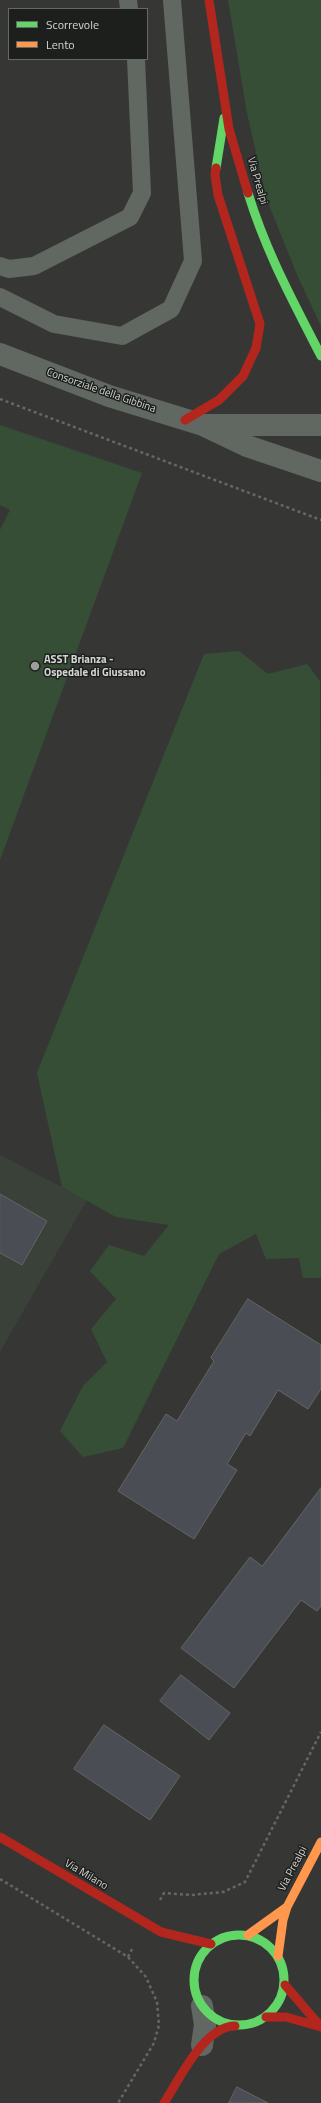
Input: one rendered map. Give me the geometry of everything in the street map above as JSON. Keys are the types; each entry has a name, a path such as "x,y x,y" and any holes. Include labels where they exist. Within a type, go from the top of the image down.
{"street":[{"name":"Via Prealpi","path":"209,0 229,128 259,230 276,269 321,356"},
{"path":"194,423 243,376 256,348 260,324 218,195 215,175 226,107"},
{"name":"Consorziale della Gibbina","path":"0,354 109,396 194,423"},
{"path":"194,423 321,425"},
{"path":"194,423 247,446 321,471"},
{"name":"Via Milano","path":"0,1837 161,1932 175,1946"},
{"name":"Via Prealpi","path":"278,1956 283,1920 287,1907 321,1842"},
{"name":"Via Prealpi","path":"248,1935 287,1907"},
{"name":"Via Milano","path":"161,1932 211,1944"},
{"path":"164,2103 202,2045 213,2034 223,2028 251,2024 266,2017 275,2009 281,1997 285,1985 284,1970 278,1956 266,1943 248,1935 235,1935 222,1938 211,1944 198,1962 195,1970 194,1983 196,1995 202,2006 211,2016 222,2022 235,2026"},
{"path":"187,1961 195,1970"},
{"path":"285,1985 321,2027"},
{"path":"202,2006 205,2025 202,2045"},
{"path":"266,2017 286,2017 321,2027"}],"lane":[{"path":"0,297 54,324 122,336 171,309 193,261 172,0"},
{"path":"0,266 9,269 34,266 130,216 142,193 136,60"}],"path":[{"path":"0,399 321,520"},
{"path":"164,1893 191,1895 223,1892 245,1882 321,1732"},
{"path":"0,1879 128,1956 146,1977 157,2002 159,2025 154,2043 118,2103"}],"shaded area":[{"path":"0,1155 87,1200 0,1352"}],"green space":[{"path":"228,0 321,0 321,326 298,277 267,200 247,113"},
{"name":"ASST Brianza - Ospedale di Giussano","path":"0,425 142,473 0,860 0,530 10,510 0,505"},
{"path":"239,651 268,674 307,664 320,681 321,1278 303,1278 299,1258 266,1259 256,1234 219,1254 123,1448 83,1457 60,1431 83,1386 107,1362 91,1329 116,1299 90,1271 109,1245 144,1256 169,1225 116,1217 62,1187 37,1073 204,654"}],"building":[{"path":"0,1194 47,1221 22,1265 0,1253"},
{"path":"248,1299 321,1345 321,1389 308,1409 278,1390 250,1436 246,1433 227,1464 237,1470 194,1539 118,1491 166,1414 177,1421 214,1361 211,1358"},
{"path":"321,1488 321,1606 317,1611 301,1600 234,1688 181,1648 250,1557 262,1566"},
{"path":"181,1675 230,1713 209,1740 160,1701"},
{"path":"104,1725 180,1776 150,1820 74,1769"},
{"path":"237,2087 268,2103 229,2103"}],"traffic: fast":[{"path":"216,168 224,118"},
{"path":"248,193 263,236 290,296 321,356"},
{"path":"239,1935 256,1938 271,1948 281,1963 284,1980 281,1997 271,2012 256,2022 239,2025 222,2022 207,2012 197,1997 194,1980 197,1963 207,1948 222,1938 239,1935"}],"traffic: slow":[{"path":"278,1956 283,1920 287,1907 321,1842"},
{"path":"248,1935 287,1907"}],"traffic: jam":[{"path":"209,0 229,129 248,193"},
{"path":"185,420 219,400 243,376 256,348 260,324 218,195 215,175 216,168"},
{"path":"0,1837 161,1932 211,1944"},
{"path":"285,1985 321,2027"},
{"path":"266,2017 286,2017 321,2027"},
{"path":"164,2103 185,2069 203,2044 224,2028 235,2026"}],"place":[{"name":"ASST Brianza - Ospedale di Giussano","path":"35,666"}]}
